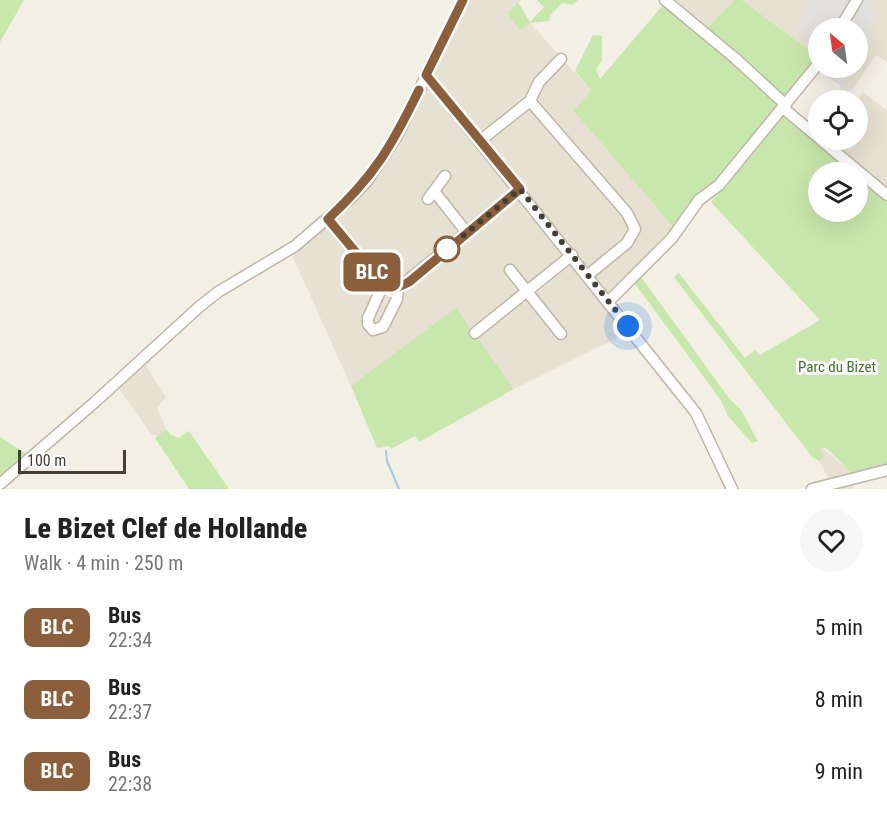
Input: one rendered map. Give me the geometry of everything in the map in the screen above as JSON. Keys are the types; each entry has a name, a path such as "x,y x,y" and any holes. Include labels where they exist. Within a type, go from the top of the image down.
{"street":[{"path":"0,484 206,302 295,246 328,219 369,180 385,156 463,0"},
{"path":"665,0 736,59 808,128"},
{"path":"846,18 857,0"},
{"path":"481,140 530,101 539,82 561,59"},
{"path":"426,75 481,140 696,413 732,489"},
{"path":"609,301 672,238 691,208 719,185 808,77"},
{"path":"530,101 634,223 634,236 588,275"},
{"path":"833,150 887,195"},
{"path":"445,176 431,195 467,233"},
{"path":"328,219 383,285 392,290 398,288 520,189"},
{"path":"475,333 572,255"},
{"path":"510,270 561,334"},
{"path":"383,285 368,318 368,324 373,330 383,327 397,299 398,288"},
{"path":"812,489 887,470"}],"shaded area":[{"path":"469,0 521,0 507,13 530,23 591,90 679,234 614,300 635,329 514,389 456,309 351,386 292,255 374,183 399,146"},
{"path":"658,0 735,0 701,34"},
{"path":"742,0 858,0 847,18 808,18 808,49"},
{"path":"814,0 850,0 838,18 808,18 808,39 795,28"},
{"path":"858,0 873,0 869,7 877,14 868,27 868,18 847,18"},
{"path":"873,0 887,0 887,62 876,55 868,67 868,37 870,34 868,28 876,14 869,7"},
{"path":"829,78 849,78 845,83 853,89 839,90 841,86"},
{"path":"844,78 860,78 853,89 845,84"},
{"path":"868,96 887,111 887,203 868,187 868,162 848,162 836,150 868,150"},
{"path":"145,364 166,397 157,408 166,429 158,436 152,435 118,387"},
{"path":"821,447 849,470 853,489 808,489 830,481 819,461 824,456 819,448"}],"green space":[{"path":"0,0 24,0 0,42"},
{"path":"537,0 578,0 572,5 562,3 550,16 549,21 530,23 520,30 507,13 518,2 530,22 544,7"},
{"path":"735,0 742,0 808,49 808,68 718,183 689,205 675,229 574,111 591,90 575,71 593,35 602,36 602,60 596,70 600,79 663,5 701,34"},
{"name":"Parc du Bizet","path":"787,111 808,130 808,150 830,150 843,162 808,162 808,222 868,222 868,185 887,202 887,466 850,475 849,470 826,448 819,448 824,456 819,461 812,457 674,277 679,273 745,358 755,350 760,355 820,320 711,202"},
{"path":"639,274 728,397 741,410 758,441 752,443 728,416 720,399 633,281"},
{"path":"456,308 514,389 419,442 415,436 391,449 390,446 377,448 351,386"},
{"path":"166,429 178,438 189,431 229,489 189,489 155,438"},
{"path":"0,437 28,455 0,479"}],"waterway":[{"path":"386,451 387,461 399,489"}],"bus line":[{"name":"BLC","path":"419,90 396,138 369,180 328,219 384,287 392,290 409,282 520,189 426,75 463,0"}],"route":[{"path":"447,249 520,189 628,326"}]}
